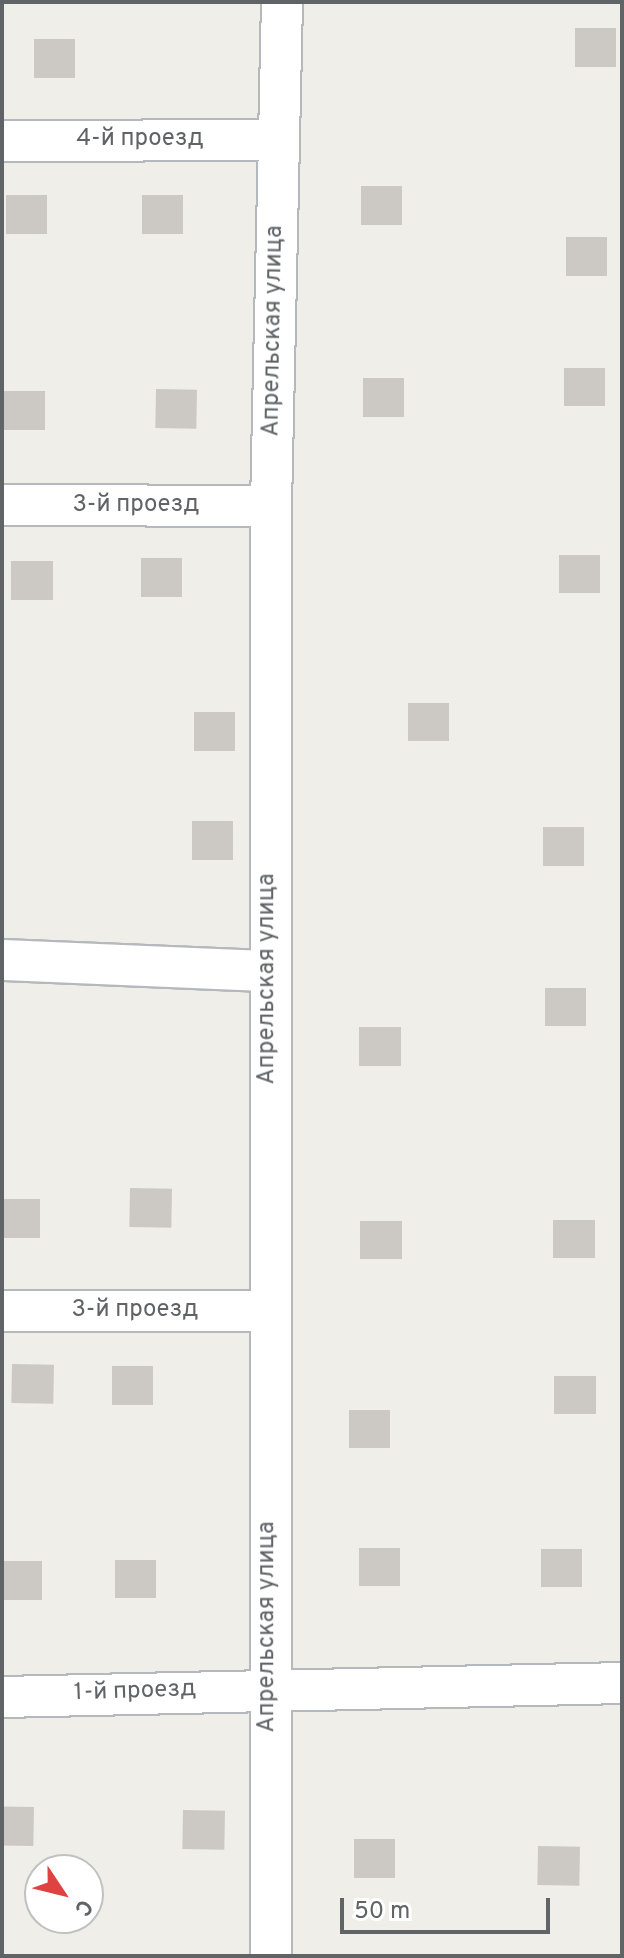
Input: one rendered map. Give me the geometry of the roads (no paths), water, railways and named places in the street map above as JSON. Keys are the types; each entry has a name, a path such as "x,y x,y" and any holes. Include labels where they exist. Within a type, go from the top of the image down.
{"street":[{"name":"Апрельская улица","path":"271,1956 268,971 271,506 282,2"},
{"name":"4-й проезд","path":"2,141 277,140"},
{"name":"3-й проезд","path":"2,505 271,506"},
{"path":"2,960 268,971"},
{"name":"3-й проезд","path":"2,1311 267,1311"},
{"name":"1-й проезд","path":"2,1697 268,1688 622,1683"}]}
